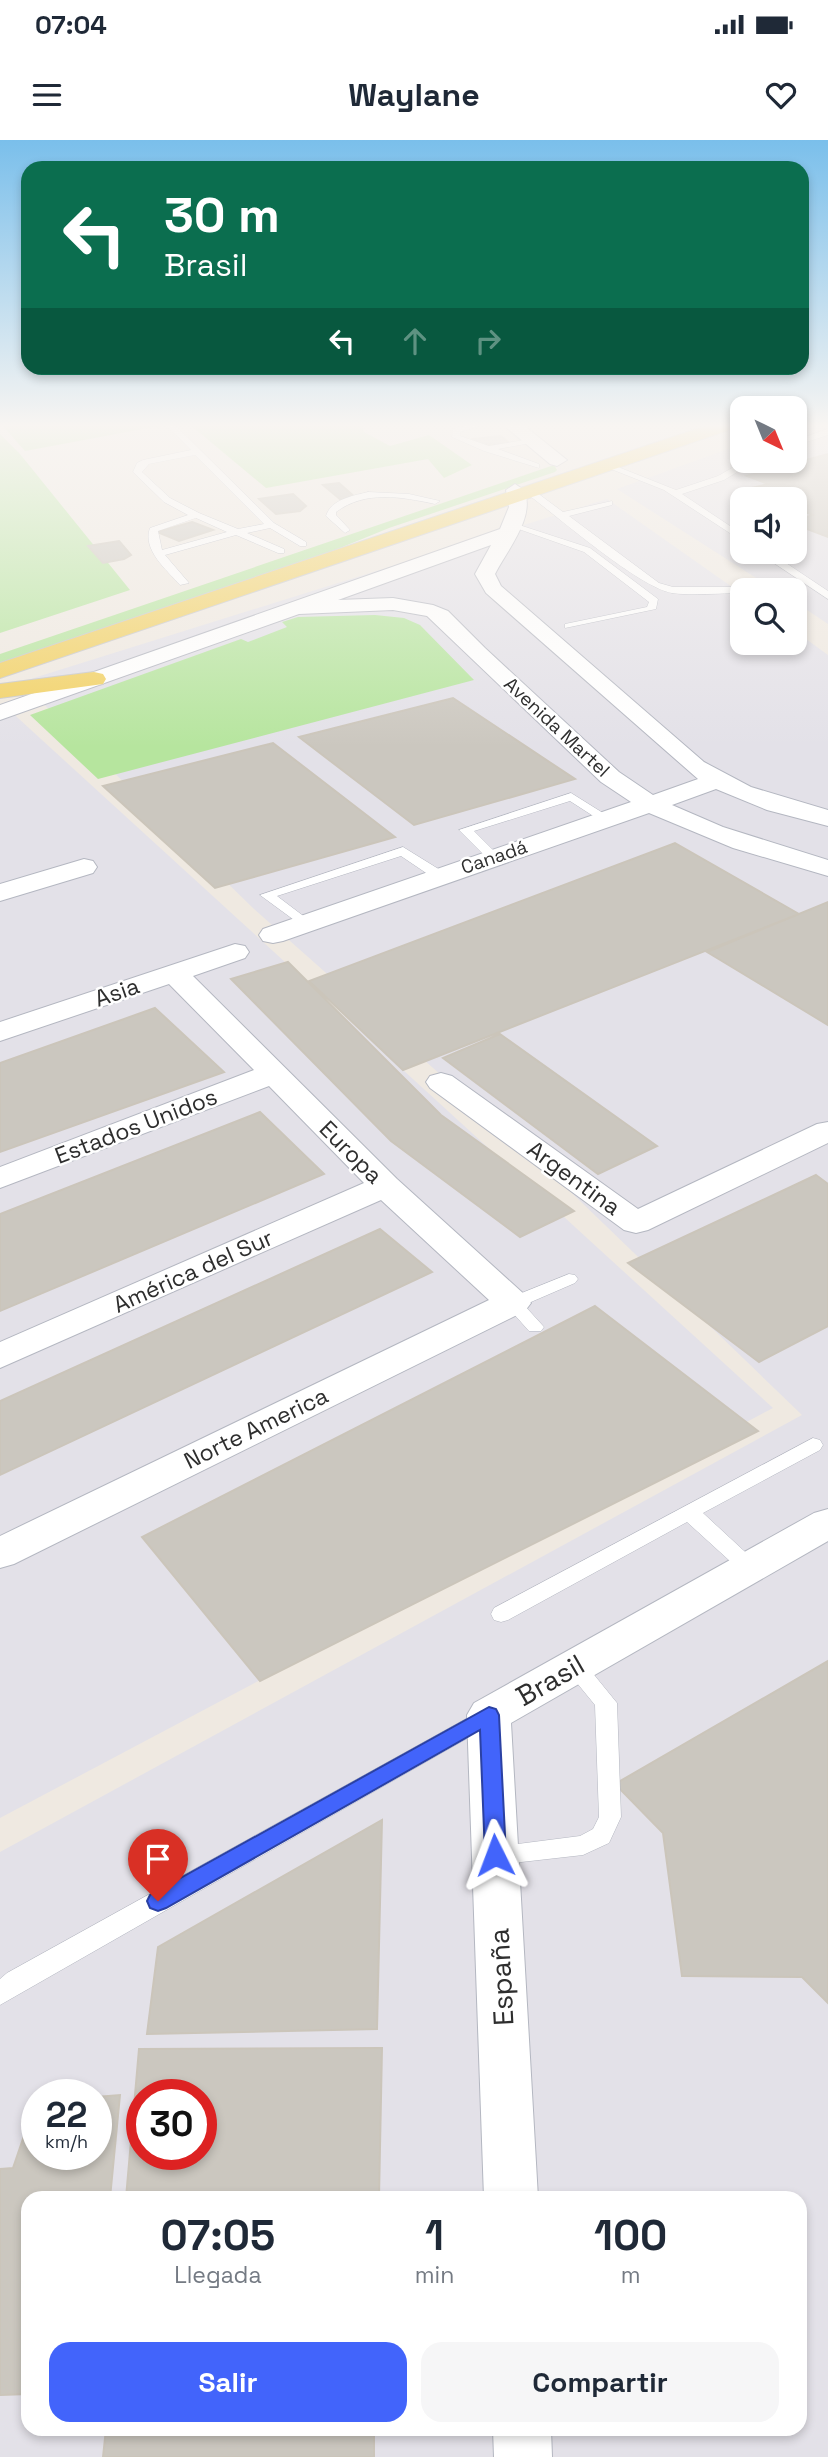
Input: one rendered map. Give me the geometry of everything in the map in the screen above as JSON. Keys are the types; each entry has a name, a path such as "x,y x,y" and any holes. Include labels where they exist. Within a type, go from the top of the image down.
{"main road":[{"path":"257,559 342,531"},
{"path":"0,671 310,566 403,531"},
{"path":"163,590 208,575"},
{"path":"0,691 93,679"}],"street":[{"path":"0,713 504,531"},
{"path":"509,531 486,568 486,580 493,589 695,767 716,781 763,800 828,818"},
{"name":"Avenida Martel","path":"294,608 393,604 423,607 441,615 477,653 610,777 648,803 712,832 828,868"},
{"name":"Canadá","path":"273,936 716,781"},
{"path":"0,893 84,867"},
{"name":"Asia","path":"0,1032 235,952"},
{"name":"Europa","path":"173,972 385,1186 524,1315"},
{"name":"Estados Unidos","path":"0,1178 272,1074"},
{"name":"Argentina","path":"441,1082 636,1223 828,1131"},
{"name":"América del Sur","path":"0,1356 385,1186"},
{"name":"Norte America","path":"0,1553 524,1315"},
{"name":"Brasil","path":"489,1715 828,1523"},
{"name":"España","path":"489,1715 511,2191"},
{"path":"522,2436 523,2457"}],"lane":[{"path":"153,531 152,538 159,554 184,583"},
{"path":"231,531 281,551"},
{"path":"159,554 202,540 243,531"},
{"path":"281,531 303,544"},
{"path":"518,531 587,550 654,601 651,609 569,625"},
{"path":"581,531 655,585 673,590 730,590"},
{"path":"780,564 828,596"},
{"path":"494,857 465,830 571,797 605,818"},
{"path":"305,924 267,895 403,851 440,876"},
{"path":"524,1315 569,1279"},
{"path":"501,1614 813,1445"},
{"path":"689,1512 750,1567"},
{"path":"495,1855 583,1845 601,1836 610,1817 606,1703 574,1666"},
{"name":"Brasil","path":"8,1988 489,1715"}],"shaded area":[{"path":"504,531 653,531 730,586 730,655 807,655 807,640 828,655 828,2457 0,2457 0,1852 802,1415 548,1170 254,909 21,682"},
{"path":"683,531 730,531 730,561"},
{"path":"807,531 828,531 828,624 807,610 807,578 756,578 734,564 807,564"},
{"path":"7,708 773,1408 0,1818 0,710"}],"green space":[{"path":"0,531 82,531 130,590 0,633"},
{"path":"360,531 381,531 318,557 0,663 0,654"},
{"path":"375,615 404,618 420,625 474,680 98,779 30,715 241,639 248,642 287,627 282,622 298,617"}],"building":[{"path":"160,531 210,531 179,541 157,532"},
{"path":"813,531 828,531 828,537"},
{"path":"119,541 131,555 103,563 88,546"},
{"path":"453,698 575,779 414,825 299,737"},
{"path":"273,743 395,837 215,888 103,786"},
{"path":"675,843 799,914 403,1070 309,981"},
{"path":"828,902 828,1025 707,952 799,914"},
{"path":"288,962 441,1115 574,1211 520,1237 391,1141 231,979"},
{"path":"155,1008 224,1072 0,1152 0,1063"},
{"path":"500,1034 657,1146 598,1174 443,1058"},
{"path":"260,1112 324,1174 0,1311 0,1214"},
{"path":"816,1175 828,1184 828,1326 759,1362 628,1263"},
{"path":"380,1229 432,1272 0,1475 0,1401"},
{"path":"595,1306 758,1431 260,1681 142,1537"},
{"path":"828,1661 828,2003 802,1977 682,1976 663,1833 615,1784"},
{"path":"382,1820 377,2029 147,2034 158,1947"},
{"path":"382,2048 379,2191 127,2191 128,2170 217,2170 217,2079 136,2079 139,2049"},
{"path":"120,2095 111,2191 21,2191 21,2394 0,2395 0,2169 13,2168 21,2145 21,2170 112,2170 112,2096"},
{"path":"105,2436 374,2436 374,2457 103,2457"}],"route":[{"path":"158,1901 489,1715 495,1855"}]}
